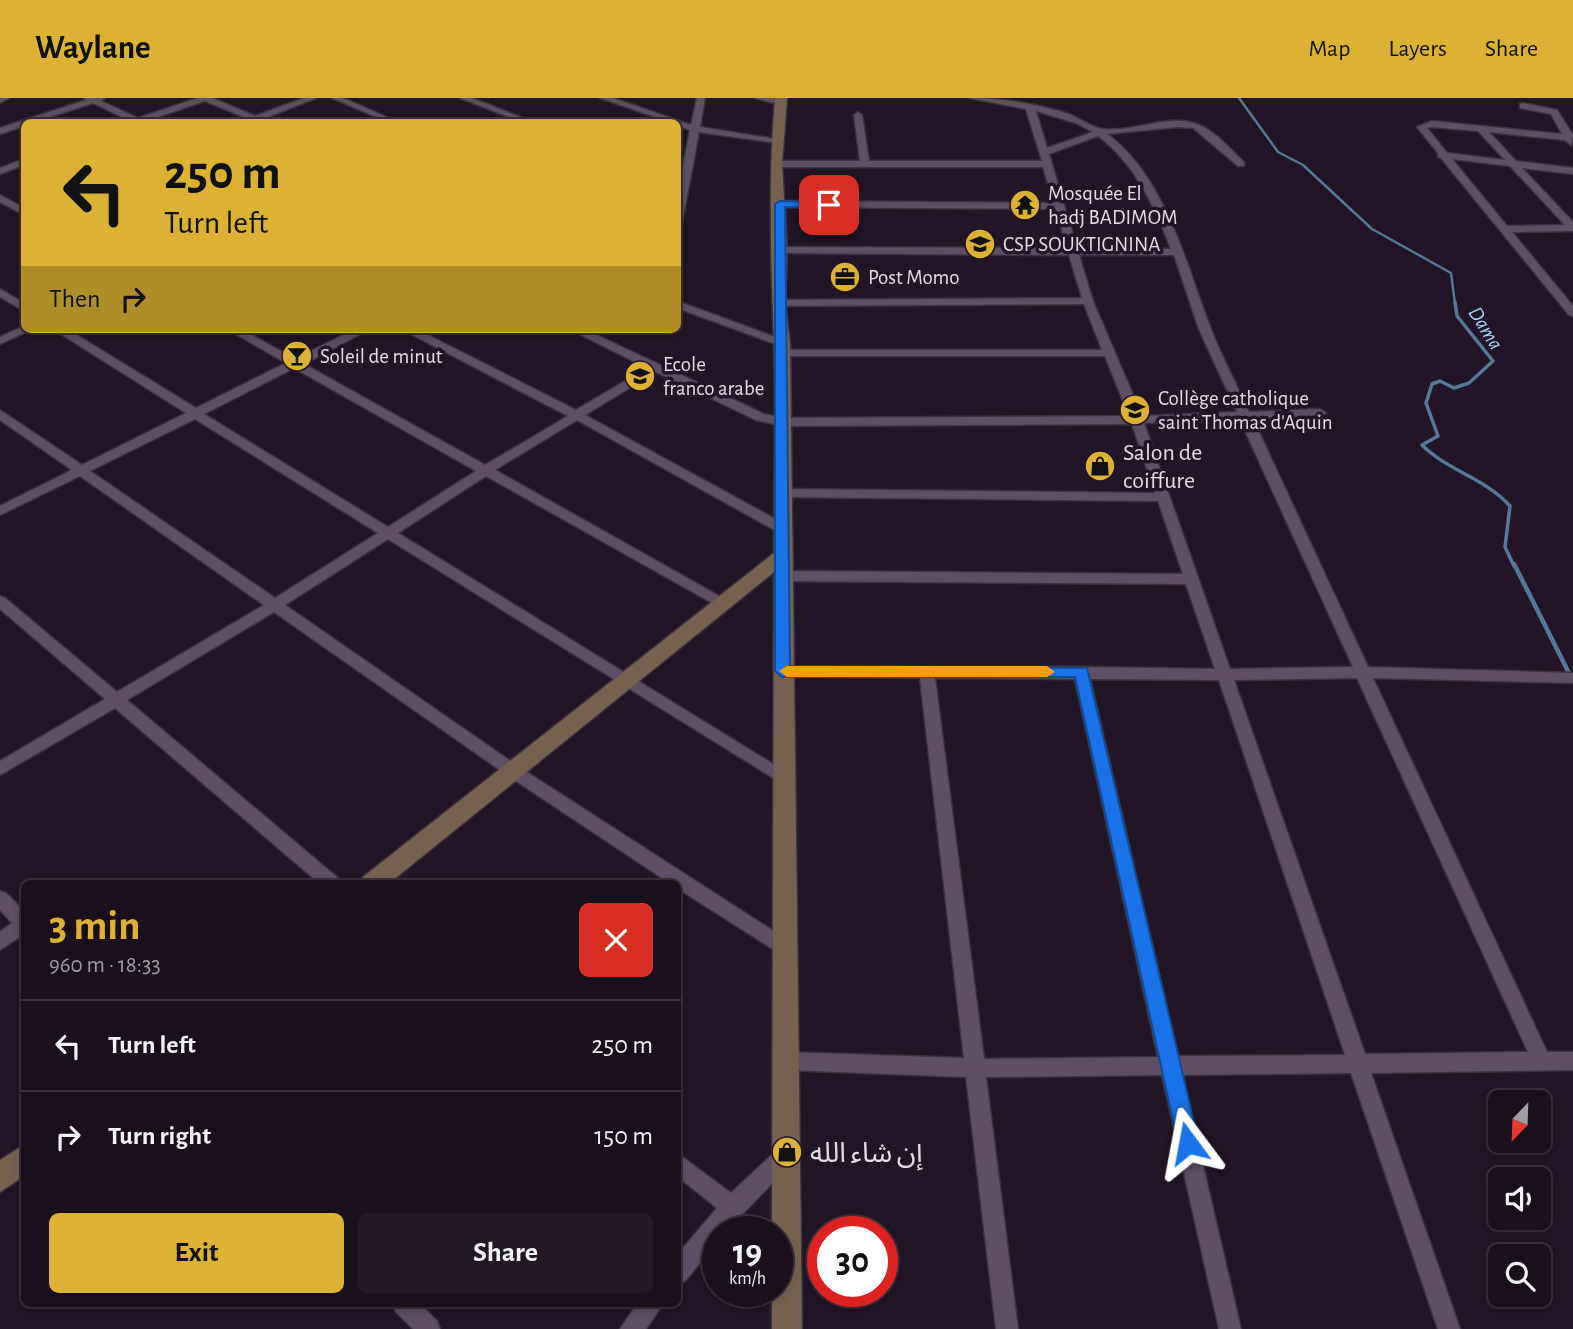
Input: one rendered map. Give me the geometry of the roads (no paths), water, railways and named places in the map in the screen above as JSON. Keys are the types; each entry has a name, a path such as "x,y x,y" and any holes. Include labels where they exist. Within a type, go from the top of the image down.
{"street":[{"path":"0,100 5,98"},
{"path":"146,119 205,98 254,119"},
{"path":"264,119 312,98"},
{"path":"336,98 387,119"},
{"path":"464,98 512,119"},
{"path":"604,98 665,119"},
{"path":"682,178 701,98"},
{"path":"759,98 781,100 776,164 780,204 778,303 782,348 783,422 787,1329"},
{"path":"974,98 1030,107 1076,120 1100,132 1120,147 1133,163 1179,252 1205,327 1541,1060"},
{"path":"1538,98 1558,117 1571,140"},
{"path":"37,119 94,99 132,119"},
{"path":"1523,106 1548,110"},
{"path":"1030,107 1088,301 1107,353 1137,420 1449,1329"},
{"path":"858,115 864,165"},
{"path":"681,124 695,129 776,140"},
{"path":"776,164 864,165 1047,158 1100,132 1187,124 1206,133 1241,164"},
{"path":"0,131 21,125"},
{"path":"1571,140 1481,129 1421,127 1441,155 1573,313"},
{"path":"1481,129 1573,228"},
{"path":"1441,155 1573,172"},
{"path":"0,170 21,163"},
{"path":"0,198 21,210"},
{"path":"780,204 1059,206"},
{"path":"1503,229 1573,228"},
{"path":"780,250 1179,252"},
{"path":"0,292 21,305"},
{"path":"778,303 1088,301"},
{"path":"681,306 782,348 1107,353"},
{"path":"0,341 21,332"},
{"path":"65,333 783,778"},
{"path":"240,333 723,604"},
{"path":"0,511 356,333"},
{"path":"415,333 578,416 783,529"},
{"path":"584,333 761,417 783,422 1137,420 1320,413"},
{"path":"0,769 275,605 485,471 656,367"},
{"path":"0,414 513,771 680,880"},
{"path":"783,493 1164,498"},
{"path":"375,880 723,604 783,566 1192,579"},
{"path":"0,601 327,880"},
{"path":"782,671 1225,675 1364,672 1573,678"},
{"path":"927,671 1007,1329"},
{"path":"1081,672 1230,1329"},
{"path":"681,881 785,949"},
{"path":"0,898 21,920"},
{"path":"0,942 21,925"},
{"path":"786,1061 975,1068 1170,1063 1573,1061"},
{"path":"681,1268 732,1207 786,1155"},
{"path":"0,1178 21,1161"},
{"path":"681,1166 732,1207"},
{"path":"407,1307 429,1329"},
{"path":"631,1329 649,1307"}],"waterway":[{"name":"Dama","path":"1239,98 1278,152 1303,165 1372,229 1451,273 1455,304"},
{"name":"Dama","path":"1455,302 1457,316 1493,361 1469,383 1454,388 1440,381 1432,384 1426,403 1438,436 1422,445 1443,462 1489,488 1510,506 1505,547 1514,566"},
{"name":"Dama","path":"1514,564 1573,681"}],"place":[{"name":"Mosquée El hadj BADIMOM","path":"1025,205"},
{"name":"CSP SOUKTIGNINA","path":"980,244"},
{"name":"Post Momo","path":"845,277"},
{"name":"Soleil de minut","path":"297,356"},
{"name":"Ecole franco arabe","path":"640,376"},
{"name":"Collège catholique saint Thomas d'Aquin","path":"1135,410"},
{"name":"Salon de coiffure","path":"1100,466"},
{"name":"إن شاء الله","path":"787,1152"}]}
